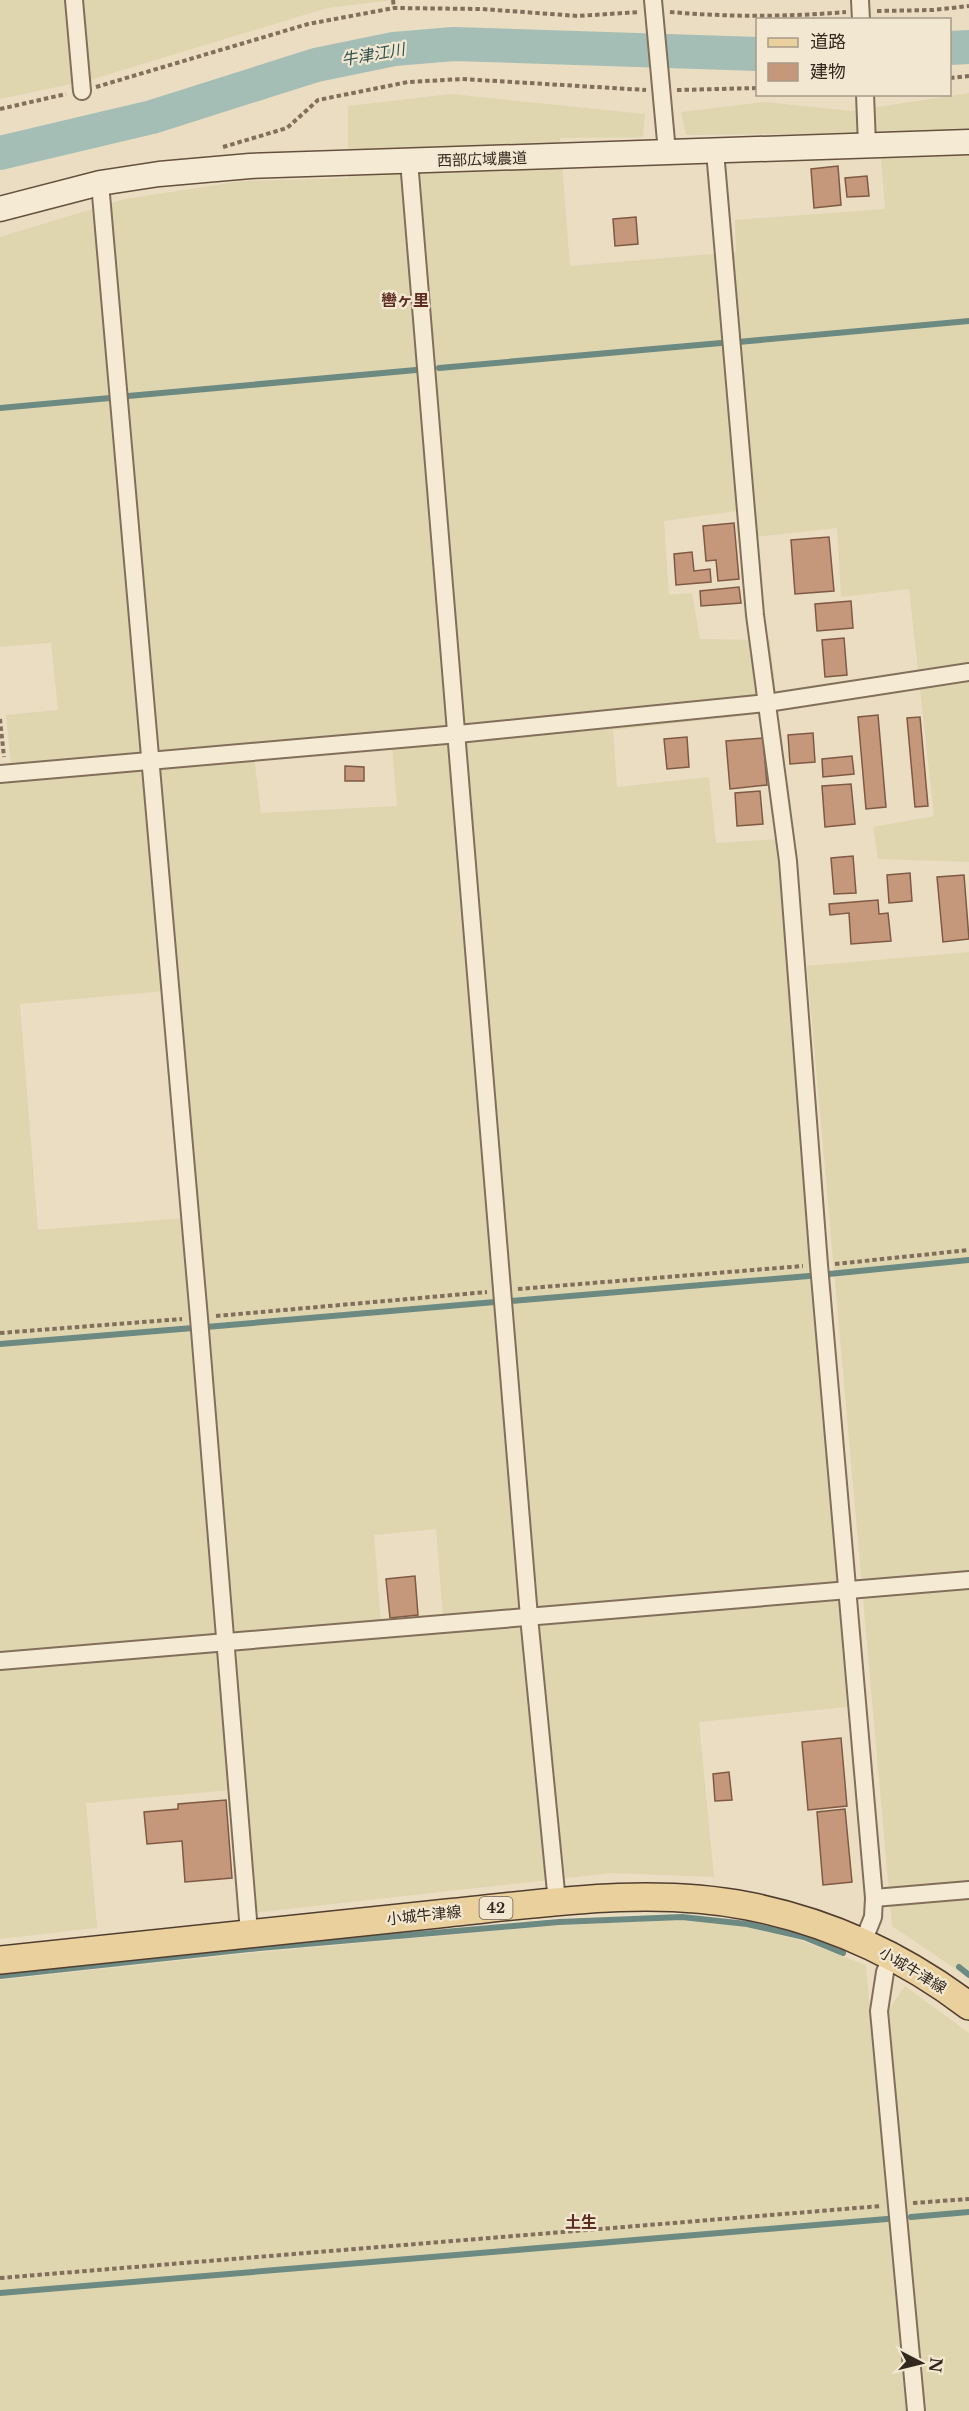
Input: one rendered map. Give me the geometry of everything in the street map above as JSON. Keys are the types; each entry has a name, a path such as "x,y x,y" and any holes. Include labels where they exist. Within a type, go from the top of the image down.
{"main road":[{"name":"小城牛津線","path":"0,1960 249,1932 557,1902 637,1897 693,1898 746,1905 824,1926 892,1955 927,1976 969,2006"}],"street":[{"path":"74,0 82,91"},
{"path":"654,5 667,152"},
{"path":"865,96 867,145"},
{"name":"西部広域農道","path":"0,209 100,183 159,174 210,170 969,142"},
{"path":"715,151 755,615 788,861 819,1265 874,1898 873,1917 863,1942"},
{"path":"409,161 458,734 501,1291 529,1617 557,1902"},
{"path":"100,183 152,759 249,1932"},
{"path":"3,773 458,734 767,703 969,672"},
{"path":"0,1661 969,1580"},
{"path":"874,1898 969,1890"},
{"path":"892,1955 885,1972 879,2011 916,2411"}],"path":[{"path":"393,0 394,8"},
{"path":"0,109 82,91 308,24 394,8 482,9 578,16 654,5 713,16 817,15 861,10 933,10 969,6"},
{"path":"951,78 969,75"},
{"path":"210,170 224,145 286,128 318,100 408,82 462,80 661,90 756,88"},
{"path":"0,719 3,773"},
{"path":"0,1333 819,1265 969,1250"},
{"path":"0,2278 969,2199"}],"shaded area":[{"path":"0,0 394,0 327,8 90,80 0,99"},
{"path":"969,93 969,862 878,859 873,827 934,816 909,589 841,597 837,528 754,537 751,509 664,521 669,595 692,593 700,639 770,640 778,712 613,730 617,787 709,777 716,843 778,839 847,1707 699,1722 714,1877 612,1873 243,1914 231,1790 86,1803 97,1928 0,1939 0,766 11,765 6,715 58,710 51,643 0,647 0,237 125,199 242,181 348,178 348,106 451,94 645,114 643,137 560,138 570,266 736,252 735,220 885,209 879,133 686,135 681,112 765,102 852,111","holes":["392,746 397,806 261,813 254,756","166,991 184,1218 38,1230 20,1004","436,1529 443,1618 381,1623 374,1535"]},
{"path":"969,952 969,1978 892,1926 807,966"},
{"path":"685,1920 749,1927 802,1941 866,1965 906,2411 0,2411 0,1980 251,1953 561,1925"},
{"path":"905,1986 969,2033 969,2411 924,2411 889,2009"}],"building":[{"path":"838,166 841,205 814,208 811,169"},
{"path":"867,176 869,196 847,197 845,178"},
{"path":"636,217 638,244 615,246 613,219"},
{"path":"734,523 739,579 718,581 716,560 706,561 703,526"},
{"path":"829,537 834,591 795,594 791,540"},
{"path":"692,552 694,571 710,569 711,582 676,585 674,554"},
{"path":"739,587 741,603 701,606 700,591"},
{"path":"851,601 853,628 817,631 815,604"},
{"path":"844,638 847,675 825,677 822,640"},
{"path":"878,715 886,807 866,809 858,717"},
{"path":"920,717 928,806 915,807 907,718"},
{"path":"813,733 815,762 790,764 788,735"},
{"path":"687,737 689,767 667,769 664,739"},
{"path":"763,738 767,785 730,789 726,741"},
{"path":"852,756 854,774 823,777 822,759"},
{"path":"345,766 364,767 364,781 345,781"},
{"path":"851,784 855,824 825,827 822,786"},
{"path":"760,791 763,824 737,826 735,793"},
{"path":"853,856 856,893 834,894 831,858"},
{"path":"910,873 912,901 889,903 887,875"},
{"path":"964,875 969,939 943,942 937,877"},
{"path":"878,900 879,914 888,913 891,941 851,944 849,913 830,915 829,904"},
{"path":"415,1576 418,1615 390,1618 386,1579"},
{"path":"841,1738 847,1806 808,1810 802,1742"},
{"path":"729,1772 732,1800 715,1801 713,1774"},
{"path":"226,1800 232,1878 185,1882 182,1841 147,1844 144,1812 178,1809 178,1804"},
{"path":"845,1809 852,1882 823,1885 817,1812"}],"waterway":[{"name":"牛津江川","path":"0,153 152,117 316,65 394,49 454,44 756,54"},
{"name":"牛津江川","path":"951,48 969,47"},
{"path":"738,342 969,321"},
{"path":"439,368 721,343"},
{"path":"128,396 416,370"},
{"path":"0,408 110,398"},
{"path":"829,1274 969,1260"},
{"path":"511,1301 809,1276"},
{"path":"206,1327 495,1302"},
{"path":"0,1344 193,1328"},
{"path":"0,1976 249,1949 559,1922 682,1917 747,1924 804,1937 843,1953"},
{"path":"959,1967 969,1975"},
{"path":"911,2217 969,2212"},
{"path":"0,2293 887,2219"}],"district":[{"name":"轡ヶ里","path":"405,300"},
{"name":"土生","path":"581,2222"}]}
